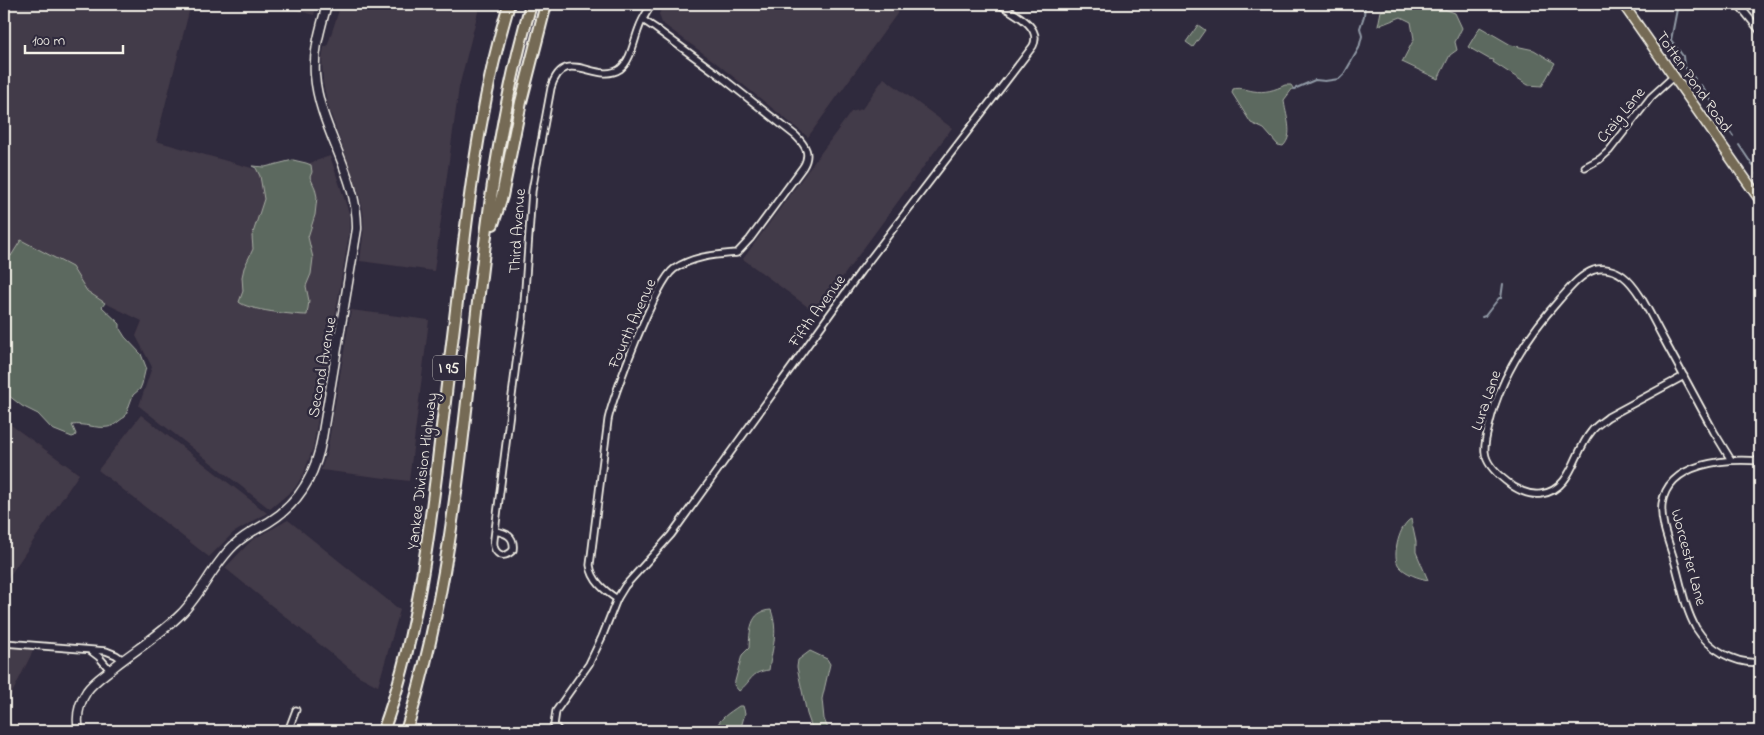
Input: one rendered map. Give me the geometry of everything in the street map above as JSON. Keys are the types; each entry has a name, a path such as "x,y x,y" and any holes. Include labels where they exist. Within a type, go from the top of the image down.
{"highway":[{"name":"Yankee Division Highway","path":"383,731 399,682 420,590 431,519 475,154 489,81 509,4"},
{"name":"I 95","path":"406,731 434,628 446,564 493,182 503,118 531,4"},
{"path":"485,246 502,196 521,102 546,4"}],"main road":[{"name":"Totten Pond Road","path":"1623,4 1760,200"}],"street":[{"name":"Second Avenue","path":"79,731 78,713 82,699 92,685 168,626 185,610 200,592 221,559 236,543 280,515 291,505 307,484 317,462 357,229 356,210 352,192 320,102 316,84 317,45 327,4"},
{"name":"Third Avenue","path":"495,531 509,535 513,540 513,550 509,554 500,555 494,550 493,545 523,318 532,191 551,88 558,73 567,67 608,72 620,69 627,61 642,20 652,4"},
{"name":"Fifth Avenue","path":"559,731 554,725 556,712 589,664 602,638 617,599 636,573 690,509 867,264 1032,49 1036,36 1032,27 999,4"},
{"path":"1738,4 1760,31"},
{"name":"Fourth Avenue","path":"617,599 602,588 595,579 591,572 591,560 608,420 613,398 632,351 660,288 673,270 689,261 705,256 737,253 750,239 803,167 808,156 806,146 796,136 715,72 642,20"},
{"name":"Craig Lane","path":"1585,167 1600,159 1609,150 1650,96 1674,76"},
{"name":"Lura Lane","path":"1684,376 1608,417 1598,425 1586,440 1567,476 1553,490 1542,494 1524,492 1496,474 1488,462 1485,453 1485,442 1492,411 1514,360 1537,326 1569,288 1580,278 1596,270 1614,271 1632,285 1684,376 1722,448 1731,460"},
{"name":"Worcester Lane","path":"1760,461 1731,460 1692,469 1671,482 1663,498 1663,518 1690,614 1697,629 1711,645 1732,659 1744,662 1760,662"},
{"path":"4,643 110,652 124,660"},
{"path":"86,650 96,654 110,670"},
{"path":"288,731 296,710"}],"shaded area":[{"path":"4,4 191,4 156,141 276,175 330,156 349,213 349,234 313,448 304,473 295,488 270,509 139,406 152,367 136,336 142,321 105,303 87,291 72,267 21,240 4,269"},
{"path":"273,4 317,4 314,15"},
{"path":"341,4 480,4 459,87 434,271 360,261 364,227 363,211 359,194 328,106 323,83 322,59 324,47 327,47"},
{"path":"664,4 904,4 808,137 715,62 662,23 659,14"},
{"path":"884,78 952,128 816,313 743,259 851,112 862,109"},
{"path":"351,310 429,320 409,481 321,470 327,452"},
{"path":"141,415 267,513 233,533 209,557 98,470"},
{"path":"4,420 79,474 4,584"},
{"path":"288,520 400,610 378,686 359,676 225,568 252,540"},
{"path":"4,647 34,649 4,709"}],"green space":[{"path":"1400,4 1440,4 1439,7 1455,13 1462,28 1455,42 1457,50 1450,55 1438,79 1402,62 1414,39 1411,22 1401,17 1378,26 1381,11"},
{"path":"1198,25 1205,30 1193,47 1186,42"},
{"path":"1480,27 1511,45 1534,50 1555,63 1542,86 1528,85 1493,62 1494,60 1468,47"},
{"path":"1285,85 1291,85 1293,88 1284,100 1289,130 1287,141 1283,146 1278,145 1264,129 1251,123 1232,93 1233,89 1236,88 1262,92 1274,90"},
{"path":"293,160 311,165 312,172 310,177 317,197 315,215 308,237 313,258 311,274 306,286 309,301 307,315 261,310 239,302 243,291 242,277 244,268 253,249 252,236 264,199 260,176 256,168 252,166 265,167"},
{"path":"21,240 72,267 87,291 105,303 102,307 120,324 120,329 125,337 141,354 146,367 142,384 140,389 133,395 125,417 113,425 104,427 72,425 76,434 72,437 52,429 38,414 22,406 4,392 4,254 11,256"},
{"path":"1411,519 1416,552 1428,580 1416,577 1402,569 1397,561 1396,548 1400,533"},
{"path":"771,610 775,633 769,670 755,675 739,691 734,685 742,655 749,648 752,623 758,614"},
{"path":"810,651 827,659 830,664 822,699 824,719 829,731 813,731 807,714 797,667 798,660"},
{"path":"739,706 743,706 745,713 740,731 715,731 721,720"}],"waterway":[{"path":"1294,89 1315,80 1339,79 1344,74 1359,48 1362,36 1360,28 1365,4"},
{"path":"1678,4 1671,40 1683,56 1684,66 1695,79"},
{"path":"1701,85 1716,108"},
{"path":"1720,118 1733,136"},
{"path":"1739,145 1753,166"},
{"path":"1758,173 1760,177"},
{"path":"1482,317 1501,298 1503,284"}]}
